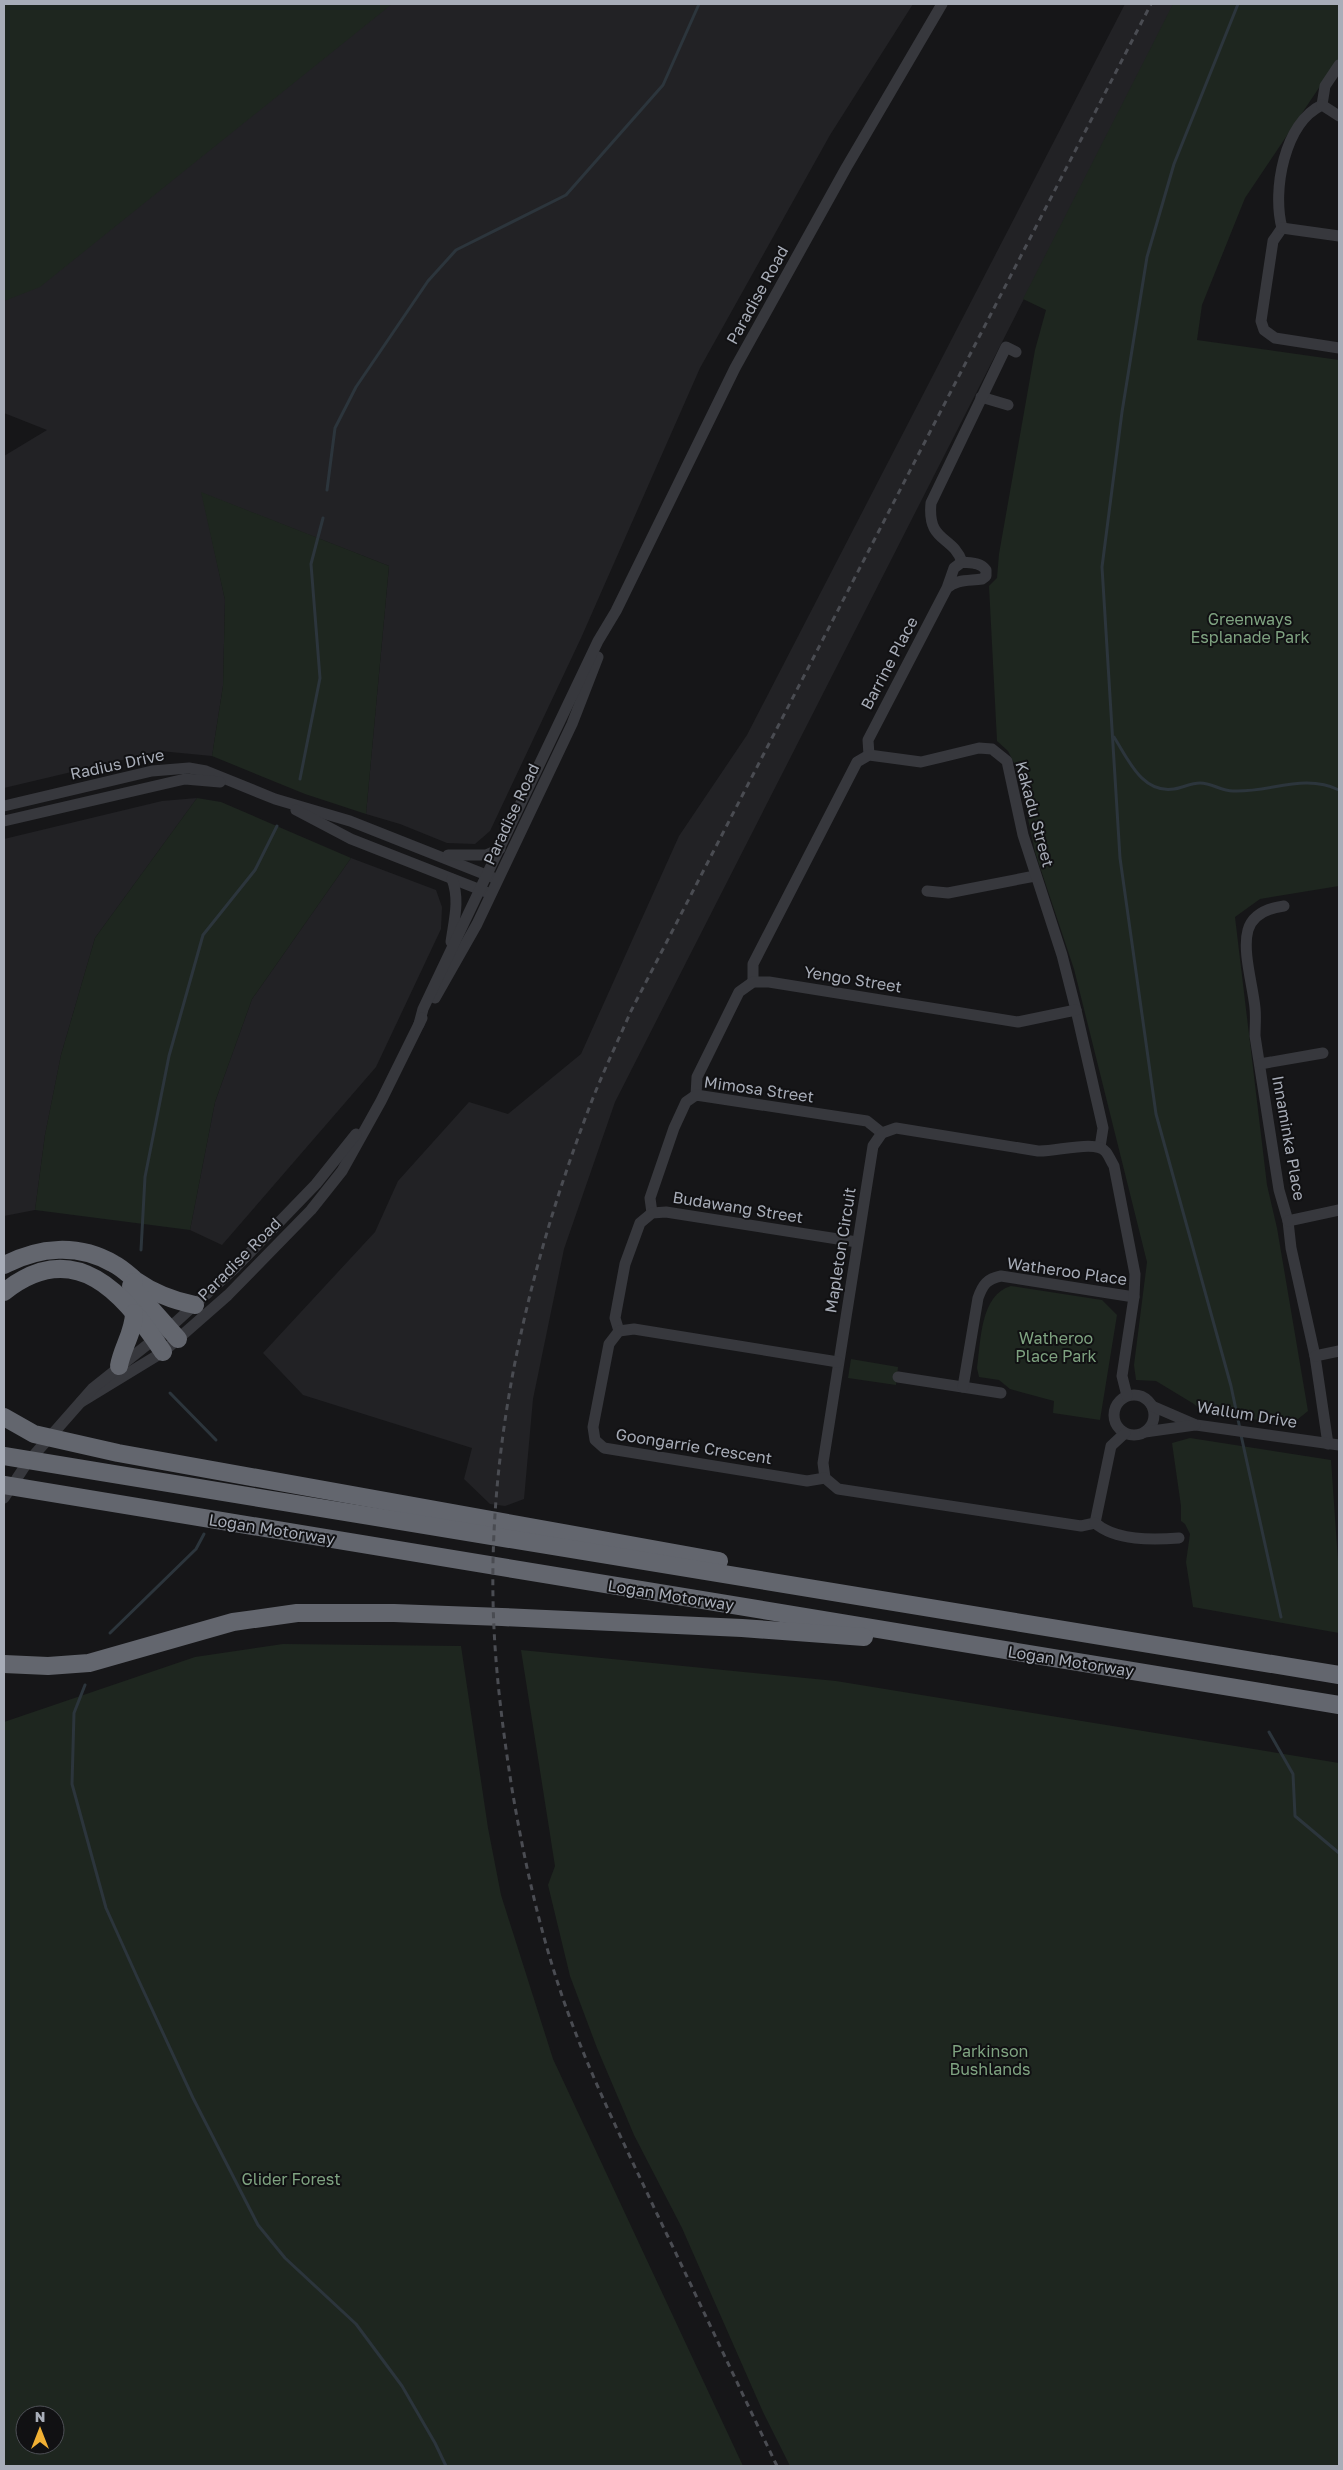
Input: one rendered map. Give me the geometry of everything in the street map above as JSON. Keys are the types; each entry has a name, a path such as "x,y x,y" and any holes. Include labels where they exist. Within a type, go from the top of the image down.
{"highway":[{"path":"4,1265 43,1251 67,1249 102,1258 160,1293 195,1305"},
{"path":"4,1292 21,1280 39,1272 72,1271 101,1281 114,1290 159,1345"},
{"path":"136,1280 131,1286 173,1333"},
{"path":"119,1366 133,1324 134,1313"},
{"path":"4,1417 34,1434 66,1443 749,1566 832,1583 862,1596"},
{"name":"Logan Motorway","path":"4,1456 1339,1675"},
{"name":"Logan Motorway","path":"4,1485 1339,1705"},
{"path":"4,1664 48,1666 89,1663 233,1622 297,1613 394,1613 511,1617 742,1628 867,1638 894,1632"}],"street":[{"name":"Paradise Road","path":"81,1402 159,1345 265,1259 330,1188 381,1101 419,1024 467,945 493,877 572,724 616,611 735,368 846,168 942,4"},
{"path":"1322,105 1325,86 1339,65"},
{"path":"1322,105 1339,116"},
{"path":"1282,228 1277,210 1286,148 1310,111 1322,105"},
{"path":"1282,228 1339,236"},
{"path":"1282,228 1272,241 1261,321 1264,330 1275,338 1339,348"},
{"path":"947,588 952,583 982,580 986,576 986,570 982,565 962,562 959,553 932,527 930,516 931,503 1006,347 1016,352"},
{"path":"981,397 1008,405"},
{"name":"Barrine Place","path":"869,755 868,740 947,588 954,568 962,562"},
{"name":"Paradise Road","path":"493,877 500,849 598,641 616,611"},
{"name":"Kakadu Street","path":"869,755 921,762 979,748 992,749 1007,761 1035,876 1062,954 1076,1010 1103,1128 1100,1146"},
{"path":"696,1095 697,1077 739,992 753,982 753,964 857,762 869,755"},
{"name":"Radius Drive","path":"4,806 170,768 206,772 275,799 350,821 493,877"},
{"name":"Radius Drive","path":"4,821 185,779 236,785"},
{"name":"Radius Drive","path":"275,799 351,839 486,892"},
{"path":"4,816 21,811 56,809"},
{"path":"431,852 461,856 482,855 500,849"},
{"path":"927,891 948,893 1035,876"},
{"path":"448,956 457,903 457,892 452,879"},
{"name":"Paradise Road","path":"419,1024 423,1008 448,956 486,892"},
{"path":"1260,1064 1255,1036 1256,1010 1247,940 1248,928 1259,913 1271,908 1284,906"},
{"name":"Yengo Street","path":"753,982 768,982 1018,1022 1076,1010"},
{"name":"Innaminka Place","path":"1323,1053 1260,1064 1280,1190 1288,1221 1291,1248 1334,1444"},
{"name":"Mimosa Street","path":"652,1213 650,1198 674,1128 686,1102 696,1095 867,1121 882,1133"},
{"name":"Paradise Road","path":"173,1333 195,1305 235,1268 296,1206 334,1163 381,1101"},
{"path":"882,1133 896,1128 1038,1151 1053,1152 1089,1145 1100,1146 1106,1151 1114,1166 1135,1274 1134,1297 1122,1376 1128,1396"},
{"name":"Mapleton Circuit","path":"825,1478 823,1463 873,1146 882,1133"},
{"path":"1288,1221 1339,1210"},
{"name":"Budawang Street","path":"619,1332 615,1318 625,1264 640,1223 652,1213 666,1212 858,1242"},
{"name":"Watheroo Place","path":"963,1387 978,1298 982,1286 990,1279 1001,1276 1134,1297"},
{"path":"619,1332 634,1329 838,1362"},
{"name":"Goongarrie Crescent","path":"619,1332 610,1344 593,1428 595,1440 604,1448 806,1481 825,1478"},
{"name":"Paradise Road","path":"4,1498 27,1464 93,1388 119,1366 159,1345"},
{"path":"1315,1356 1339,1351"},
{"path":"898,1377 1001,1392"},
{"path":"1145,1432 1154,1418 1152,1406 1145,1398 1133,1395 1118,1402 1114,1413 1116,1425 1125,1434 1135,1435 1196,1425"},
{"name":"Wallum Drive","path":"1152,1406 1196,1425 1334,1444"},
{"path":"1095,1524 1111,1446 1125,1434"},
{"path":"825,1478 838,1488 1081,1526 1095,1524 1106,1532 1155,1540 1179,1538"}],"shaded area":[{"path":"4,4 913,4 830,135 700,368 581,638 490,831 475,844 447,843 400,824 366,814 389,566 202,493 225,600 223,686 212,756 160,751 4,788 4,456 47,430 4,413"},
{"path":"1125,4 1203,4 1113,181 1054,240 615,1102 564,1249 533,1399 524,1499 505,1506 490,1504 464,1479 472,1448 303,1395 263,1353 375,1232 398,1181 469,1102 508,1114 581,1054 679,836 747,735"},
{"path":"197,798 95,938 61,1055 45,1135 35,1210 4,1216 4,839 162,801"},
{"path":"351,858 436,890 442,907 441,929 376,1067 222,1245 190,1230 215,1102 252,999"}],"green space":[{"path":"4,4 392,4 40,287 4,301"},
{"name":"Greenways Esplanade Park","path":"1173,4 1339,4 1339,58 1245,198 1202,305 1197,340 1339,360 1339,886 1260,899 1235,917 1267,1185 1277,1228 1308,1411 1293,1423 1206,1415 1194,1404 1156,1381 1136,1380 1134,1365 1147,1262 1074,969 1035,852 1018,771 1008,751 997,741 989,586 997,578 999,554 1035,350 1046,310 1023,299"},
{"path":"201,492 389,566 366,814 305,794 212,756 223,686 225,600"},
{"path":"197,798 221,802 351,858 252,999 215,1102 190,1230 35,1210 45,1135 61,1055 95,938"},
{"name":"Watheroo Place Park","path":"1011,1286 1102,1300 1117,1315 1100,1420 1053,1413 1054,1401 1010,1389 999,1380 979,1377 977,1368 984,1320 993,1299 1001,1291"},
{"path":"851,1359 898,1367 896,1385 848,1378"},
{"path":"1190,1438 1331,1460 1339,1575 1339,1633 1193,1607 1186,1562 1190,1534 1185,1524 1181,1521 1181,1506 1172,1443"},
{"name":"Glider Forest","path":"283,1644 461,1646 488,1828 501,1895 553,2059 743,2466 4,2466 4,1722 195,1657"},
{"name":"Parkinson Bushlands","path":"521,1650 836,1681 1339,1763 1339,2466 790,2466 763,2412 682,2228 634,2135 597,2048 570,1976 548,1885 555,1866"}],"waterway":[{"path":"327,490 335,428 356,387 428,281 456,250 566,195 663,85 699,4"},
{"path":"1238,4 1174,164 1147,257 1122,412 1102,567 1120,858 1156,1114 1231,1386 1240,1429"},
{"path":"300,779 320,678 311,564 323,518"},
{"path":"1114,737 1137,773 1153,786 1163,789 1174,789 1200,783 1229,791 1246,791 1300,783 1313,783 1339,790"},
{"path":"141,1250 145,1177 169,1056 203,935 255,870 277,826"},
{"path":"170,1393 216,1440"},
{"path":"1241,1435 1281,1617"},
{"path":"110,1633 196,1549 204,1534"},
{"path":"85,1685 74,1713 72,1784 106,1908 193,2098 258,2225 285,2258 356,2324 402,2386 446,2466"},
{"path":"1269,1732 1293,1774 1295,1816 1339,1853"}],"railway":[{"path":"777,2466 595,2080 565,2004 538,1913 512,1789 495,1646 493,1598 494,1535 499,1471 507,1408 518,1346 550,1222 569,1162 591,1103 631,1011 1151,4"}]}
